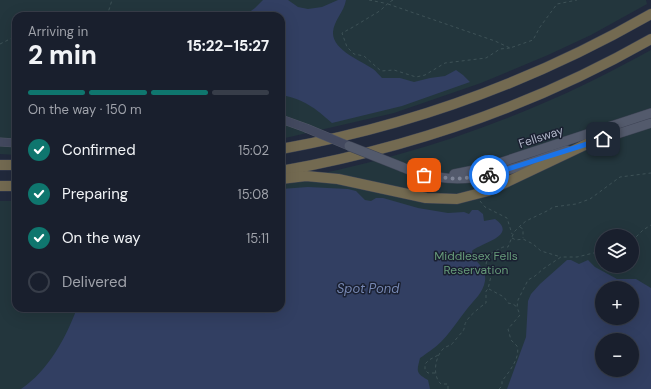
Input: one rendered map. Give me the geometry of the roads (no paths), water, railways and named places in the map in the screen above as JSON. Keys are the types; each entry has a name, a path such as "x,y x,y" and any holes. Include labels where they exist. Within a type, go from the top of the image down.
{"highway":[{"path":"285,148 322,141 386,125 474,97 565,59 651,14"},
{"path":"285,169 323,163 382,148 477,119 558,86 651,39"},
{"path":"285,179 306,176 338,179 436,199 457,199 478,194 500,186 589,143"},
{"path":"0,164 12,165"},
{"path":"0,186 12,186"}],"main road":[{"name":"Fellsway","path":"437,176 484,168 651,114"},
{"name":"Fellsway","path":"285,120 418,174 456,179 486,176 651,123"},
{"path":"0,142 12,143"}],"water":[{"path":"263,0 288,0 298,7 308,9 322,7 338,0 346,0 334,28 334,38 342,50 373,69 382,78 400,78 414,82 445,76 456,70 470,82 402,106 332,123 309,105 285,96 285,12 250,12"},
{"name":"Spot Pond","path":"308,187 348,189 356,191 365,200 371,201 376,198 383,198 418,208 448,213 464,212 469,214 472,210 478,210 483,214 484,221 495,219 501,225 503,230 496,238 472,251 474,258 482,267 485,276 484,285 480,293 446,337 420,358 418,371 428,380 430,389 21,389 31,382 48,363 62,342 75,312 285,312 285,189"},
{"path":"567,260 571,260 579,264 588,260 595,267 595,273 606,273 617,279 636,279 651,288 651,389 507,389 526,337 528,301 531,294"}],"park label":[{"name":"Middlesex Fells Reservation","path":"476,263"}]}
